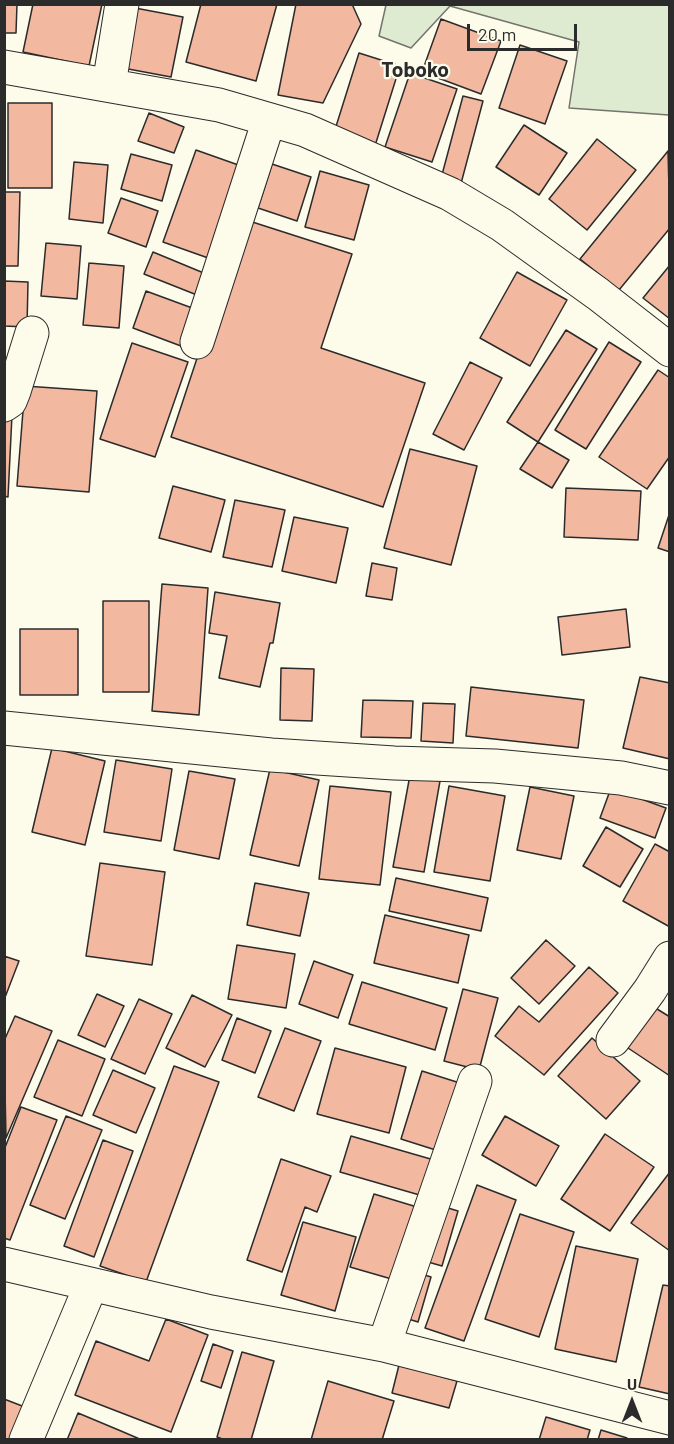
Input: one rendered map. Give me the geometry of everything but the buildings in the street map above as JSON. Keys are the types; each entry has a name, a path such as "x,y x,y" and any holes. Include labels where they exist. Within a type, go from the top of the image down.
{"street":[{"path":"109,86 122,4"},
{"path":"4,67 219,105 305,130 450,194 502,225 598,294 669,350"},
{"path":"197,342 269,120"},
{"path":"4,405 10,401 14,391 32,333"},
{"path":"4,728 271,755 394,763 495,766 621,778 669,788"},
{"path":"613,1040 669,958"},
{"path":"384,1345 475,1081"},
{"path":"4,1264 211,1312 384,1345 669,1418"},
{"path":"26,1440 91,1285"}],"green space":[{"path":"386,5 669,5 669,115 569,108 579,42 450,6 411,48 379,36"}],"district":[{"name":"Toboko","path":"415,70"}]}
